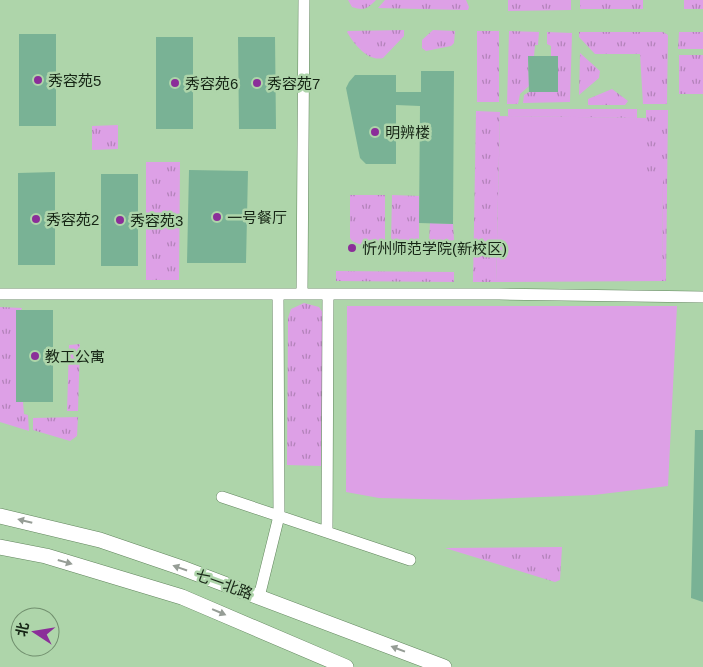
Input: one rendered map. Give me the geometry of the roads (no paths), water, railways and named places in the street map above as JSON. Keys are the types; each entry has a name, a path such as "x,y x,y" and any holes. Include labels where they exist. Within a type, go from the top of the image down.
{"main road":[{"name":"七一北路","path":"0,516 100,540 182,568 444,667"},
{"name":"七一北路","path":"0,548 46,556 182,597 346,667"}],"street":[{"path":"302,294 304,0"},
{"path":"0,294 703,297"},
{"path":"259,597 279,516 278,294"},
{"path":"327,532 328,294"},
{"path":"222,497 410,560"}],"place":[{"name":"秀容苑5","path":"38,80"},
{"name":"秀容苑6","path":"175,83"},
{"name":"秀容苑7","path":"257,83"},
{"name":"明辨楼","path":"375,132"},
{"name":"一号餐厅","path":"217,217"},
{"name":"秀容苑2","path":"36,219"},
{"name":"秀容苑3","path":"120,220"},
{"name":"忻州师范学院(新校区)","path":"352,248"},
{"name":"教工公寓","path":"35,356"}]}
